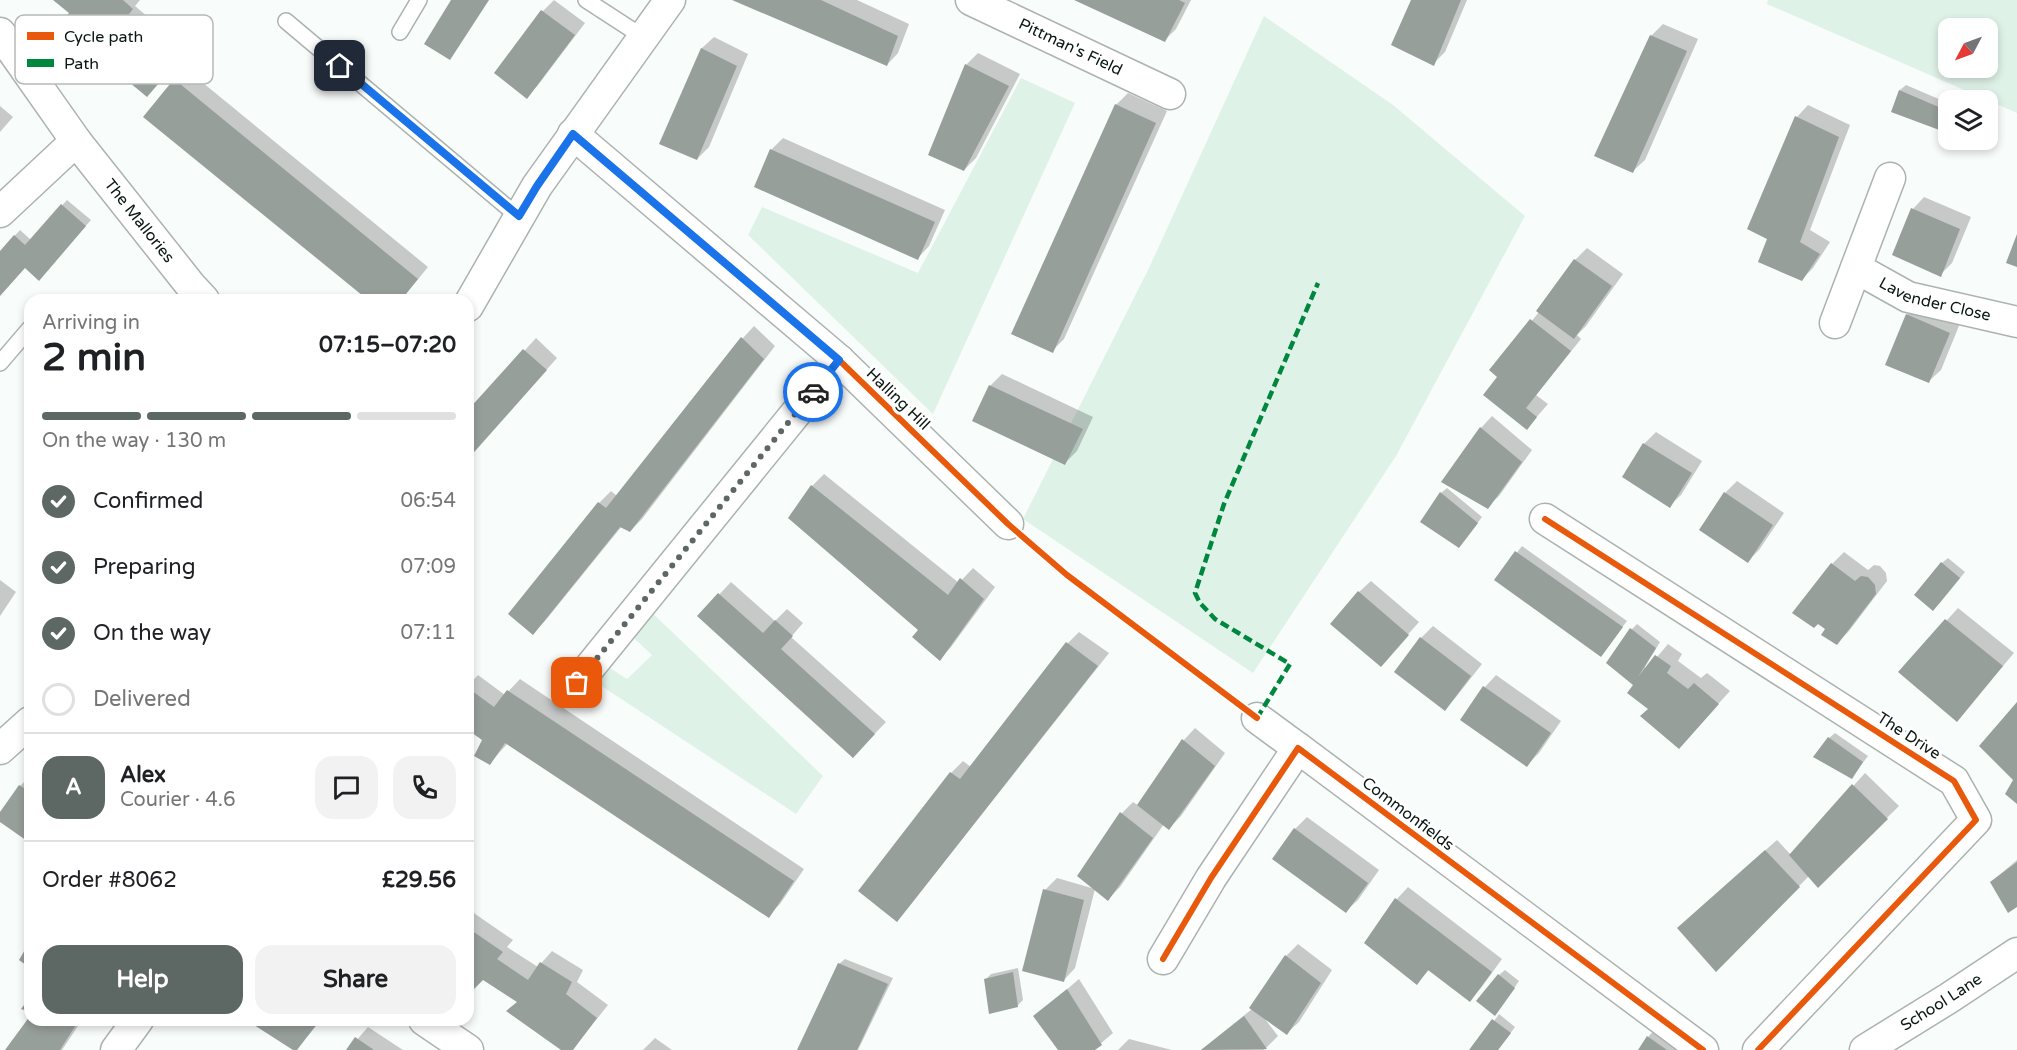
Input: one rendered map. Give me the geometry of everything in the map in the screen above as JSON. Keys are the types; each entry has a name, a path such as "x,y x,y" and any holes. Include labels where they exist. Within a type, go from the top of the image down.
{"street":[{"path":"474,295 537,186 670,0"},
{"name":"Pittman's Field","path":"971,0 1170,94"},
{"name":"The Mallories","path":"0,33 15,55"},
{"name":"The Mallories","path":"35,84 75,141 198,294"},
{"name":"Halling Hill","path":"573,134 839,360 1008,524"},
{"path":"0,212 75,141"},
{"path":"1835,323 1890,178"},
{"name":"Lavender Close","path":"1856,268 1908,297 2017,322"},
{"path":"577,683 839,360"},
{"name":"The Drive","path":"1545,519 1954,781 1976,820 1758,1050"},
{"name":"Commonfields","path":"1257,718 1703,1050"},
{"path":"0,749 24,727"},
{"path":"1163,959 1211,878 1298,748"},
{"name":"School Lane","path":"1865,1050 2017,953"},
{"path":"116,1050 134,1026"},
{"path":"433,1026 468,1050"}],"lane":[{"path":"400,32 419,0"},
{"path":"586,0 643,38"},
{"path":"286,21 519,216"},
{"path":"0,363 24,335"}],"green space":[{"path":"1768,0 2017,0 2017,113 1998,105 1998,90 1964,90 1767,4"},
{"path":"1264,16 1393,105 1525,216 1396,456 1253,673 1023,519 1149,268"},
{"path":"1021,78 1075,103 933,414 748,235 762,207 918,273"},
{"path":"646,607 823,776 796,814 591,679 601,662 627,679 652,655 626,631"}],"building":[{"path":"53,0 123,0 133,9 128,15 67,15 69,13"},
{"path":"451,0 489,0 450,60 424,44"},
{"path":"732,0 821,0 898,36 887,66"},
{"path":"1074,0 1179,0 1185,3 1165,42"},
{"path":"1411,0 1461,0 1434,66 1391,45"},
{"path":"541,10 575,35 527,99 494,73"},
{"path":"1650,35 1687,51 1633,173 1594,156"},
{"path":"701,48 737,66 697,160 659,144"},
{"path":"965,64 1009,86 964,171 928,155"},
{"path":"131,84 158,84 147,97"},
{"path":"170,84 180,84 418,279 406,294 361,294 143,117"},
{"path":"1899,90 1938,107 1938,130 1891,112"},
{"path":"1115,104 1156,123 1053,353 1011,334"},
{"path":"1795,116 1839,137 1800,242 1820,254 1802,281 1758,262 1767,239 1747,229"},
{"path":"770,149 935,222 918,260 754,187"},
{"path":"61,204 86,226 39,281 25,268 0,296 0,251 14,235 25,245"},
{"path":"1911,208 1960,229 1941,277 1892,255"},
{"path":"2017,234 2017,267 2006,263"},
{"path":"1574,259 1612,286 1574,339 1536,311"},
{"path":"1906,314 1950,333 1929,383 1885,365"},
{"path":"1530,319 1571,351 1526,408 1537,417 1527,430 1483,395 1497,377 1489,370"},
{"path":"741,337 764,359 630,532 620,527 533,635 508,614 598,502 606,508"},
{"path":"523,349 547,370 474,452 474,403"},
{"path":"989,385 1083,429 1065,465 972,421"},
{"path":"1480,427 1522,462 1488,509 1441,482"},
{"path":"1643,443 1692,473 1670,508 1622,477"},
{"path":"811,485 948,595 960,578 984,599 940,661 912,637 918,630 788,518"},
{"path":"1440,492 1478,523 1459,548 1420,522"},
{"path":"1724,492 1773,525 1748,563 1699,530"},
{"path":"1515,551 1623,627 1601,657 1494,580"},
{"path":"1941,562 1960,578 1933,611 1914,595"},
{"path":"1831,563 1855,581 1861,576 1868,577 1875,585 1876,594 1837,645 1821,635 1825,629 1818,624 1814,628 1792,613"},
{"path":"1358,591 1409,635 1381,667 1330,624"},
{"path":"718,593 763,633 775,620 793,636 781,649 875,734 853,758 697,616"},
{"path":"1945,619 2003,666 1957,722 1898,672"},
{"path":"1630,628 1656,648 1638,677 1655,655 1671,666 1667,673 1688,689 1694,683 1719,704 1679,749 1640,716 1648,709 1627,693 1633,685 1606,663"},
{"path":"1420,637 1471,676 1445,711 1394,672"},
{"path":"1066,642 1098,666 897,922 858,891 950,772 960,779"},
{"path":"1483,686 1551,733 1527,767 1460,720"},
{"path":"507,690 794,881 769,918 505,743 490,765 474,756 482,740 474,734 474,692 494,707"},
{"path":"2017,702 2017,804 2005,794 2013,780 1979,746"},
{"path":"1828,737 1863,762 1852,779 1813,757"},
{"path":"1182,739 1215,766 1169,830 1137,805"},
{"path":"1852,784 1888,819 1818,888 1789,855"},
{"path":"19,785 24,788 24,839 0,822 0,812"},
{"path":"1120,812 1153,838 1108,901 1077,876"},
{"path":"1294,828 1368,883 1346,913 1272,859"},
{"path":"1765,850 1800,887 1716,972 1677,928"},
{"path":"2017,862 2017,907 2008,913 1990,882"},
{"path":"1043,889 1084,900 1064,982 1022,971"},
{"path":"1395,898 1492,972 1470,1002 1428,970 1417,985 1364,943"},
{"path":"474,932 503,952 497,959 528,980 540,962 572,982 566,994 597,1018 573,1050 561,1050 506,1011 517,1002 483,980 474,989"},
{"path":"24,951 24,964 19,960"},
{"path":"1285,955 1321,983 1287,1035 1249,1008"},
{"path":"838,963 888,984 857,1050 797,1050"},
{"path":"1013,972 1018,1007 989,1014 984,979"},
{"path":"1498,974 1515,988 1495,1016 1476,1001"},
{"path":"1067,989 1102,1045 1095,1050 1058,1050 1033,1016"},
{"path":"1244,1016 1267,1049 1201,1050"},
{"path":"1492,1019 1511,1033 1498,1050 1469,1050"},
{"path":"24,1024 24,1026 75,1026 60,1050 5,1050"},
{"path":"255,1026 315,1026 297,1050 293,1050"},
{"path":"1647,1036 1667,1050 1638,1050"},
{"path":"355,1037 374,1050 346,1050"}],"marked path":[{"path":"1257,718 1290,664 1215,619 1200,603 1195,593 1224,504 1318,283"}],"cycle path":[{"path":"573,134 839,360 1008,524 1067,575 1257,718"},
{"path":"1545,519 1954,781 1976,820 1758,1050"},
{"path":"1163,959 1211,878 1298,748 1703,1050"}],"way so far":[{"path":"577,683 813,392"}],"route":[{"path":"340,66 519,216 573,134 839,360 813,392"}]}
